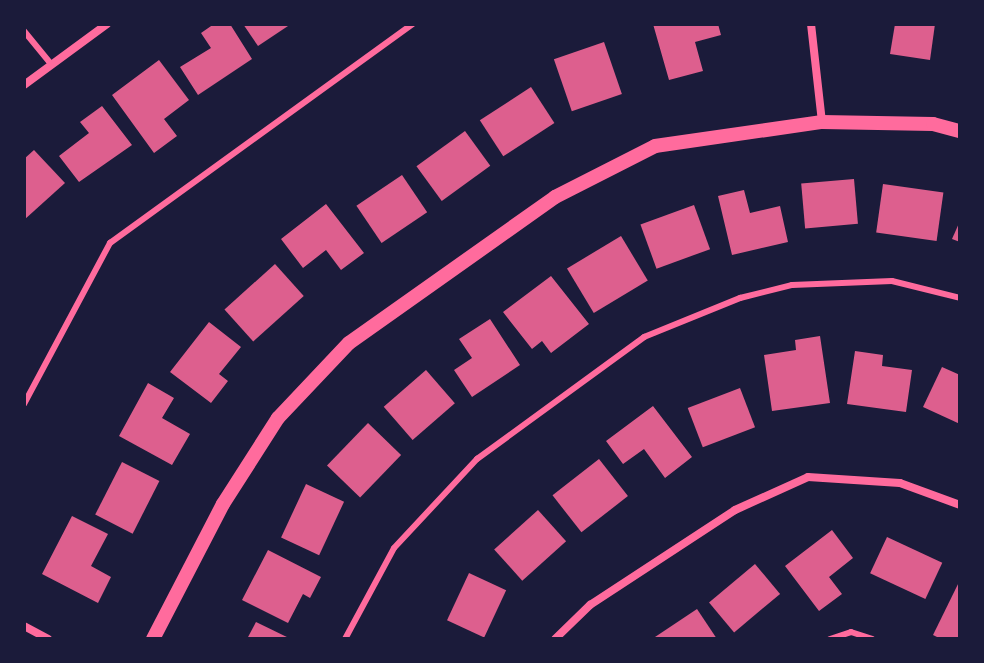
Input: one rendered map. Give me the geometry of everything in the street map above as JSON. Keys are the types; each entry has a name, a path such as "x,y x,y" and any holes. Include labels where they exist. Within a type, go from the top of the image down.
{"street":[{"path":"24,85 107,24"},
{"path":"811,24 822,122"},
{"path":"153,639 223,504 278,418 349,343 555,197 655,146 822,122 933,124 960,131"},
{"path":"555,639 590,605 735,510 808,477 900,483 960,505"},
{"path":"24,626 48,639"}],"lane":[{"path":"24,404 110,243 413,24"},
{"path":"24,31 51,64"},
{"path":"345,639 394,548 477,459 644,337 740,298 792,285 892,281 960,298"},
{"path":"830,639 851,632 872,639"}],"building":[{"path":"214,24 230,24 252,59 198,95 180,67 211,48 201,33"},
{"path":"243,24 291,24 258,46"},
{"path":"653,24 718,24 721,35 695,42 703,71 669,80"},
{"path":"895,24 935,24 930,60 890,54"},
{"path":"604,42 622,94 572,111 554,59"},
{"path":"159,60 189,100 164,119 177,136 154,153 112,95"},
{"path":"531,87 554,123 503,156 480,120"},
{"path":"102,106 132,145 79,182 59,156 89,133 80,122"},
{"path":"465,131 490,166 442,201 416,166"},
{"path":"34,150 65,183 24,220 24,159"},
{"path":"402,175 427,212 382,243 356,206"},
{"path":"854,179 858,224 805,228 801,184"},
{"path":"883,184 943,192 937,241 876,233"},
{"path":"744,190 750,213 780,206 788,242 732,255 718,196"},
{"path":"326,204 364,253 341,270 326,250 303,268 281,239"},
{"path":"694,205 710,249 657,269 640,224"},
{"path":"960,221 960,242 952,239"},
{"path":"621,236 648,281 594,313 567,268"},
{"path":"275,264 304,296 253,341 224,310"},
{"path":"551,276 589,324 551,353 542,341 532,349 503,312"},
{"path":"490,319 520,365 472,397 454,370 472,358 459,339"},
{"path":"209,322 241,347 219,374 228,381 211,403 170,372"},
{"path":"820,336 830,403 772,411 764,355 796,350 795,340"},
{"path":"855,351 883,355 882,366 912,370 906,412 847,404"},
{"path":"942,367 960,375 960,424 923,407"},
{"path":"426,370 455,403 413,440 384,407"},
{"path":"148,383 174,398 162,418 190,434 172,465 119,436"},
{"path":"740,388 755,427 703,447 688,408"},
{"path":"653,406 692,457 665,478 644,449 623,464 606,441"},
{"path":"368,423 401,455 360,497 327,465"},
{"path":"599,459 628,496 581,532 553,495"},
{"path":"122,462 159,481 133,534 95,515"},
{"path":"306,484 344,502 319,555 281,537"},
{"path":"538,510 566,541 522,581 494,549"},
{"path":"72,516 108,534 91,566 111,577 98,603 42,574"},
{"path":"832,530 853,558 829,577 842,594 819,611 785,566"},
{"path":"887,537 942,563 925,599 870,573"},
{"path":"268,550 321,577 310,598 303,594 288,623 242,600"},
{"path":"755,564 780,594 734,632 709,603"},
{"path":"469,573 506,590 484,637 447,620"},
{"path":"960,580 960,639 941,639 933,635"},
{"path":"697,609 717,639 652,639"},
{"path":"256,622 291,639 247,639"}]}
